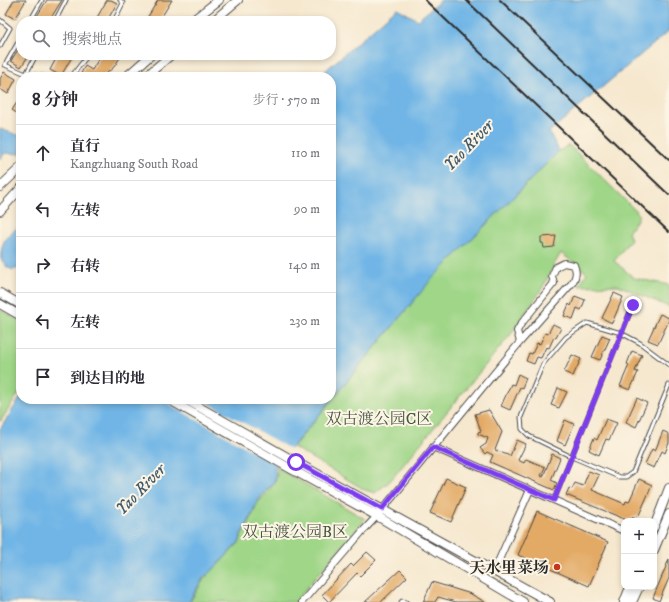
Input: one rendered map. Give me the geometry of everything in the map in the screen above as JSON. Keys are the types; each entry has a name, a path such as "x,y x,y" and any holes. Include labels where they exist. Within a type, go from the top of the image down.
{"main road":[{"path":"198,16 219,0"},
{"path":"219,16 238,0"},
{"path":"132,72 145,60"},
{"path":"151,72 165,60"},
{"path":"0,187 16,172"},
{"path":"0,211 16,193"},
{"path":"0,293 16,302"},
{"path":"0,304 16,313"},
{"path":"177,404 291,469 494,571 550,602"},
{"path":"195,404 296,462 380,513 510,599 523,602"},
{"path":"657,519 669,488"},
{"path":"657,543 669,514"},
{"path":"624,602 629,590"},
{"path":"632,602 638,590"}],"street":[{"path":"302,602 380,513 520,342 573,282 576,277 574,265 564,263 556,267 552,276 554,284 520,324 517,332 520,342"},
{"path":"433,447 621,530"},
{"path":"494,571 530,490"}],"lane":[{"path":"33,16 42,0"},
{"path":"58,16 66,0"},
{"path":"116,16 123,3 120,0"},
{"path":"0,20 10,28 0,46"},
{"path":"16,45 5,65 21,72"},
{"path":"27,72 33,60"},
{"path":"75,72 84,60"},
{"path":"554,500 633,305"},
{"path":"669,365 640,343 621,333 587,323 566,337 543,364 521,417 522,430 529,436 572,456 619,477 626,477 633,472 669,386"},
{"path":"401,602 406,602"}],"green space":[{"name":"双古渡公园C区","path":"569,145 639,214 637,220 628,232 631,239 614,261 634,278 669,285 669,307 618,285 579,286 587,273 561,253 541,290 511,334 390,481 375,493 365,490 293,447 329,404 336,404 336,395 431,280 559,151"},
{"path":"0,310 16,318 16,398 0,422"},
{"name":"双古渡公园B区","path":"276,467 365,519 295,602 190,602 204,579 240,542 242,534 250,521 257,504 274,484 277,476"}],"water":[{"name":"Yao River","path":"441,0 669,0 669,31 549,132 559,151 431,280 336,394 336,72 324,72 397,8 418,20"},
{"path":"0,129 16,134 16,154 5,153 0,159"},
{"path":"16,229 16,269 13,270 7,267 1,259 5,239"},
{"name":"Yao River","path":"16,404 328,404 274,469 276,476 273,484 256,504 249,521 241,534 240,541 210,573 204,577 189,602 0,602 0,429"}],"pier":[{"path":"169,404 210,404 292,450 279,466"}],"building":[{"path":"14,0 26,0 15,19 6,14"},
{"path":"47,0 62,0 52,16 37,16"},
{"path":"107,0 117,3 110,16 98,16"},
{"path":"158,0 172,0 162,16 148,16"},
{"path":"16,53 16,60 26,60 21,67 11,61"},
{"path":"55,60 70,60 63,72 54,72 50,70"},
{"path":"98,60 118,60 114,67 108,72 82,72 85,66 92,70"},
{"path":"4,72 16,79 8,94 0,89 0,79"},
{"path":"16,104 16,113 12,110"},
{"path":"556,236 554,247 544,248 543,243 541,243 541,237"},
{"path":"614,293 623,297 612,323 602,318"},
{"path":"575,296 585,300 581,310 577,308 573,319 564,316 569,304 571,306"},
{"path":"660,314 669,318 669,320 658,344 648,340"},
{"path":"553,324 561,328 556,338 554,337 549,348 546,347 541,358 537,357 534,364 526,361 529,353 532,354 537,343 540,344 545,333 548,334"},
{"path":"602,335 610,338 600,360 592,357"},
{"path":"632,351 642,355 635,371 638,372 630,390 620,386 629,365 627,364"},
{"path":"572,355 581,359 573,376 564,372"},
{"path":"518,374 526,378 522,388 520,387 510,410 501,406 511,384 514,385"},
{"path":"558,388 567,392 559,408 551,405"},
{"path":"637,398 647,403 636,427 626,422"},
{"path":"489,410 502,432 495,450 510,456 517,440 526,444 518,460 524,463 526,459 545,467 541,476 543,477 552,454 560,458 551,480 557,483 554,490 490,462 493,455 487,452 485,454 480,448 486,444 488,438 478,434 478,432 481,431 475,414"},
{"path":"606,419 617,423 609,440 606,439 599,455 589,450 594,438 597,440"},
{"path":"565,420 574,424 565,445 557,441"},
{"path":"663,431 669,434 669,443 665,453 662,451 654,468 645,464 652,449 655,451"},
{"path":"589,471 599,475 592,490 625,504 626,501 629,502 639,479 652,485 639,515 632,518 622,518 566,495 569,488 572,489 575,483 583,486"},
{"path":"446,478 466,487 451,522 430,513"},
{"path":"537,511 608,542 589,586 518,555"},
{"path":"367,552 376,560 360,576 357,573 329,602 322,595 351,564 353,566"},
{"path":"669,559 669,578 659,601 653,598"},
{"path":"400,570 407,577 381,602 365,602"},
{"path":"432,582 471,594 485,602 456,602 438,597 435,602 423,602"}],"railway":[{"path":"425,0 669,232"},
{"path":"466,0 669,195"},
{"path":"500,0 669,160"}],"place":[{"name":"天水里菜场","path":"557,567"}],"route":[{"path":"296,462 382,509 433,447 554,500 633,305"}]}
